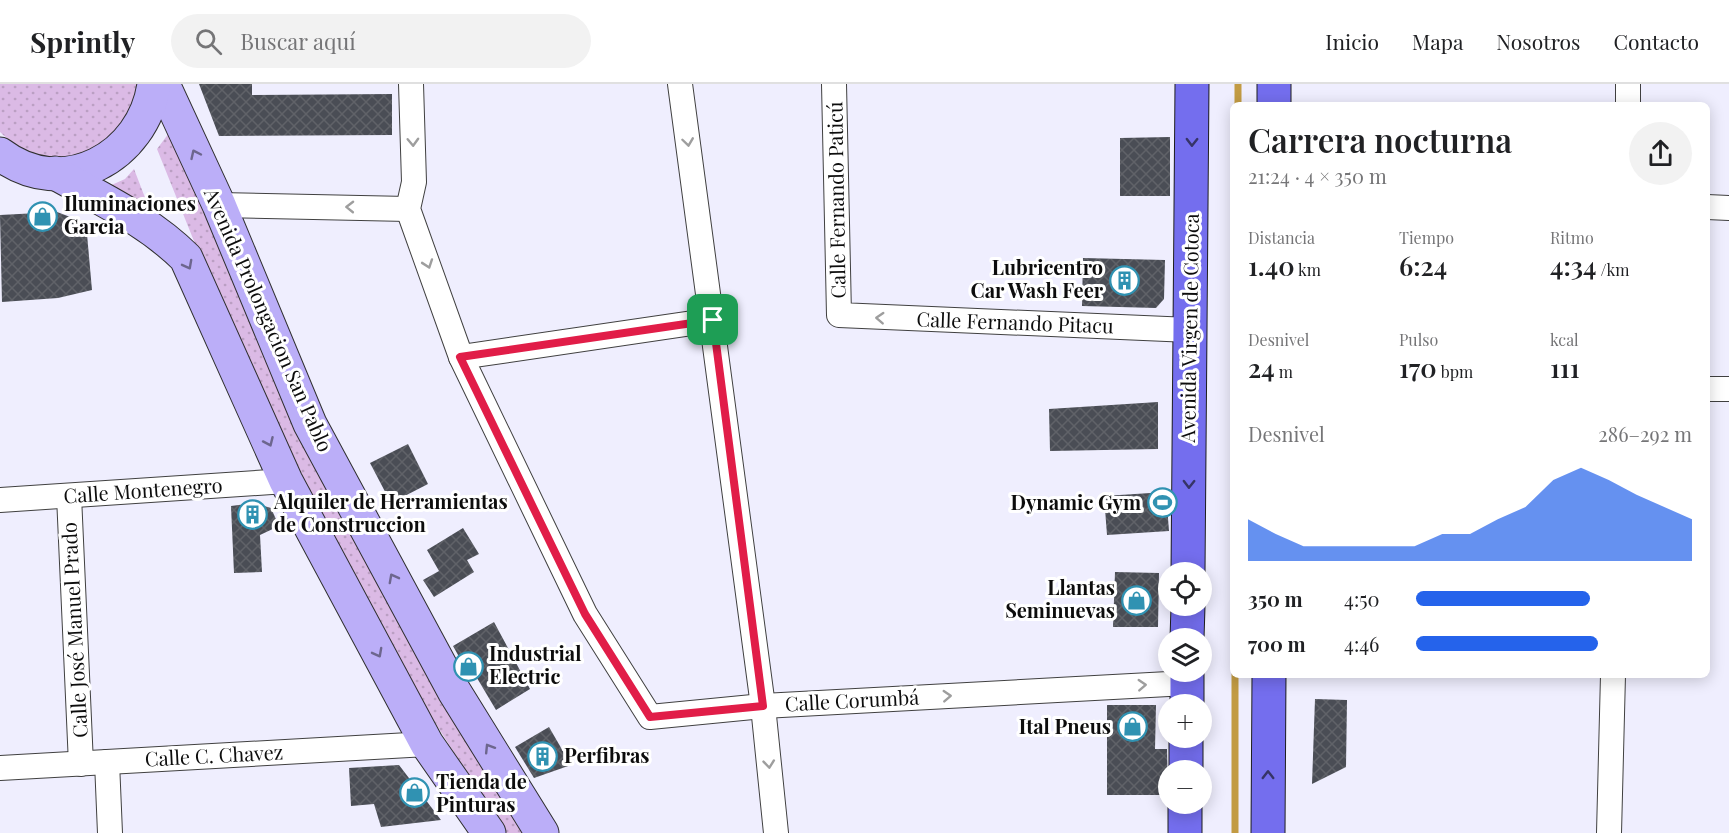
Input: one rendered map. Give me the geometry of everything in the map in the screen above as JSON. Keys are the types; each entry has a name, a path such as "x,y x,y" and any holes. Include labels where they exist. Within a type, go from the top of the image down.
{"main road":[{"path":"0,186 44,172 88,168 118,152 134,136 146,117 154,84"},
{"name":"Avenida Prolongacion San Pablo","path":"163,84 219,205 310,424 454,691 542,833"},
{"name":"Avenida Virgen de Cotoca","path":"1188,562 1192,84"},
{"path":"1274,84 1274,102"},
{"path":"0,154 44,172 137,219 166,239 186,258 286,481 427,744 489,833"},
{"path":"1268,833 1269,678"},
{"path":"1185,814 1185,833"}],"street":[{"path":"219,205 408,209 414,182 411,84"},
{"path":"680,84 763,706 776,833"},
{"name":"Calle Fernando Paticú","path":"834,84 839,315"},
{"path":"1628,84 1628,102"},
{"path":"1710,207 1729,208"},
{"name":"Calle Corumbá","path":"408,209 460,357 585,614 650,717 763,706 1187,687"},
{"name":"Calle Fernando Pitacu","path":"839,315 1190,330"},
{"path":"460,357 713,320"},
{"path":"1710,389 1729,389"},
{"name":"Calle Montenegro","path":"0,500 286,481"},
{"name":"Calle José Manuel Prado","path":"69,496 81,764"},
{"path":"1609,833 1613,678"},
{"name":"Calle C. Chavez","path":"0,768 427,744"},
{"name":"Calle José Manuel Prado","path":"107,762 110,833"}],"shaded area":[{"path":"0,84 141,84 141,88 122,127 112,139 85,154 59,158 46,157 22,148 0,132"},
{"path":"172,129 320,474 407,638 529,833 505,833 429,713 289,459 204,266 157,149"},
{"path":"134,169 149,208 107,187 125,179"}],"building":[{"path":"199,84 252,84 252,95 392,94 392,135 219,136"},
{"path":"1170,137 1170,196 1120,196 1120,138"},
{"path":"57,212 86,223 92,290 58,298 2,302 0,215"},
{"name":"Lubricentro Car Wash Feer","path":"1083,258 1165,260 1164,299 1156,308 1082,306"},
{"path":"1158,402 1158,449 1050,451 1049,409"},
{"path":"408,444 428,484 391,503 370,463"},
{"path":"1166,492 1169,531 1107,535 1104,496"},
{"path":"254,503 271,508 279,526 260,535 262,572 234,573 231,506"},
{"path":"463,528 479,554 467,560 474,572 434,597 423,580 439,571 427,550"},
{"name":"Llantas Seminuevas","path":"1115,572 1158,573 1158,627 1113,627"},
{"path":"494,622 530,689 496,710 477,678 472,680 453,646"},
{"path":"1315,699 1347,700 1346,767 1312,784"},
{"path":"1107,705 1156,705 1155,749 1167,749 1167,760 1158,760 1158,795 1107,795"},
{"name":"Perfibras","path":"549,727 571,765 534,778 515,747"},
{"path":"399,765 441,820 381,827 374,804 351,806 349,768"}],"waterway":[{"path":"1238,84 1238,102"},
{"path":"1235,678 1235,833"}],"place":[{"name":"Iluminaciones Garcia","path":"43,216"},
{"name":"Lubricentro Car Wash Feer","path":"1124,280"},
{"name":"Dynamic Gym","path":"1162,503"},
{"name":"Alquiler de Herramientas de Construccion","path":"253,514"},
{"name":"Llantas Seminuevas","path":"1136,600"},
{"name":"Industrial Electric","path":"468,666"},
{"name":"Ital Pneus","path":"1132,727"},
{"name":"Perfibras","path":"543,756"},
{"name":"Tienda de Pinturas","path":"415,793"}],"route":[{"path":"713,320 763,706 650,717 585,614 460,357 713,320"}]}
